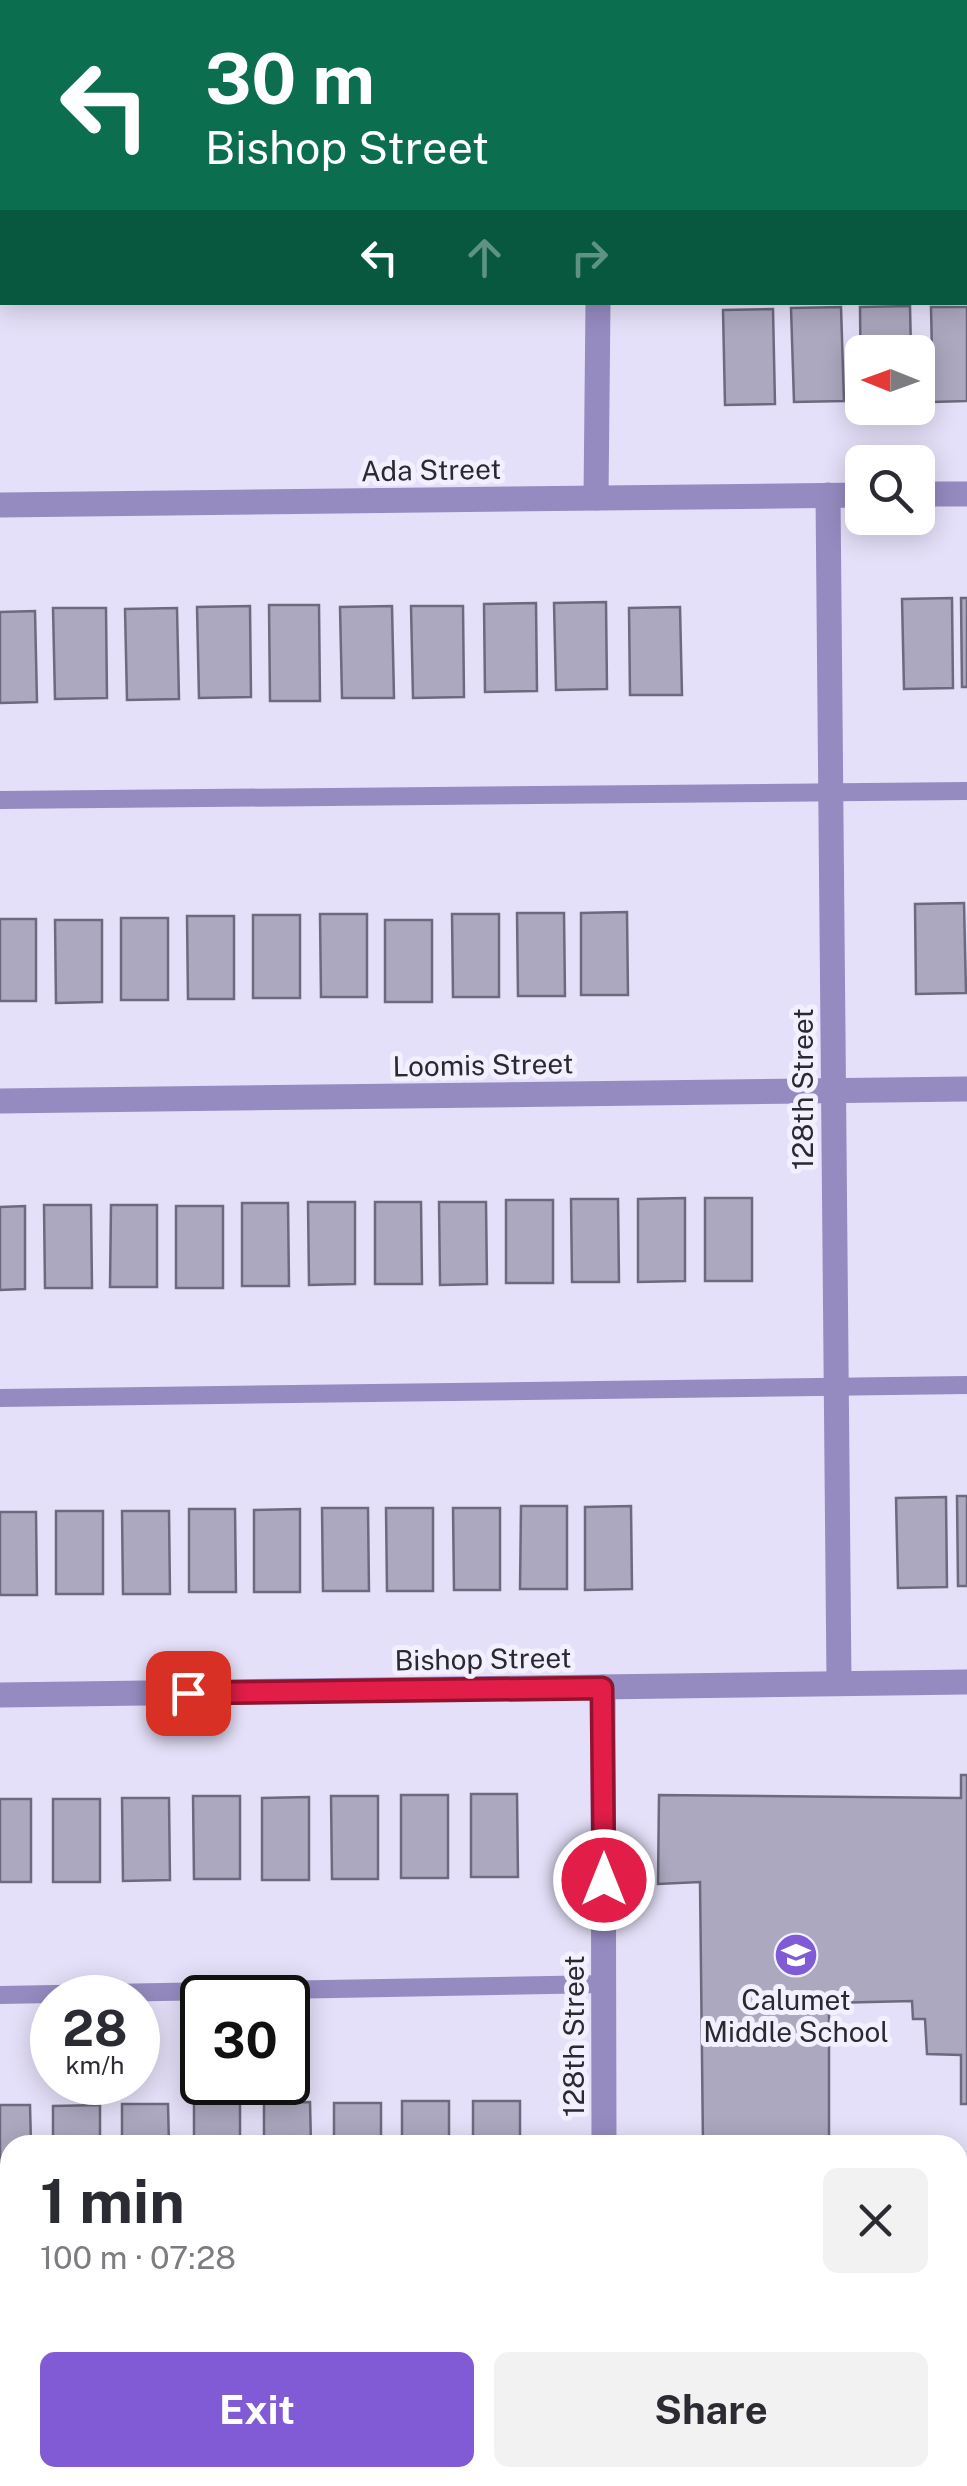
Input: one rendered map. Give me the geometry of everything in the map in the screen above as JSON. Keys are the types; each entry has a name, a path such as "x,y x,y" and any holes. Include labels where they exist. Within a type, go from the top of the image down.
{"street":[{"path":"596,498 598,305"},
{"path":"935,494 967,494"},
{"name":"128th Street","path":"828,495 839,1682"},
{"name":"Ada Street","path":"0,505 845,495"},
{"name":"Loomis Street","path":"0,1101 967,1089"},
{"name":"Bishop Street","path":"0,1696 967,1682"},
{"name":"128th Street","path":"602,1688 604,2135"}],"lane":[{"path":"0,800 967,791"},
{"path":"0,1398 967,1385"},
{"path":"0,1995 604,1984"}],"building":[{"path":"910,306 911,335 860,335 860,307"},
{"path":"841,307 844,401 794,402 791,308"},
{"path":"931,307 967,307 967,401 935,402 935,335 932,335"},
{"path":"773,309 775,404 725,405 723,310"},
{"path":"952,598 953,688 904,689 902,599"},
{"path":"961,598 967,598 967,687 962,687"},
{"path":"606,602 607,689 556,690 554,603"},
{"path":"536,603 537,691 485,692 484,604"},
{"path":"269,605 319,605 320,701 270,701"},
{"path":"250,606 251,697 199,698 197,607"},
{"path":"392,606 394,698 342,698 340,607"},
{"path":"411,606 463,606 464,697 413,698"},
{"path":"680,607 682,695 630,695 629,608"},
{"path":"53,608 106,608 107,698 55,699"},
{"path":"177,608 179,699 127,700 125,609"},
{"path":"35,611 37,702 0,703 0,612"},
{"path":"964,903 966,993 916,994 915,904"},
{"path":"627,912 628,995 581,995 581,913"},
{"path":"517,913 564,913 565,996 518,996"},
{"path":"320,914 367,914 367,997 321,997"},
{"path":"452,914 499,914 499,997 453,997"},
{"path":"253,915 300,915 300,998 253,998"},
{"path":"187,916 234,916 234,999 188,999"},
{"path":"121,918 168,918 168,1000 121,1000"},
{"path":"0,919 36,919 36,1001 0,1001"},
{"path":"55,920 102,920 102,1002 56,1003"},
{"path":"385,920 432,920 432,1002 385,1002"},
{"path":"685,1198 685,1281 638,1282 638,1199"},
{"path":"705,1198 752,1198 752,1281 705,1281"},
{"path":"571,1199 618,1199 619,1282 572,1282"},
{"path":"506,1200 553,1200 553,1283 506,1283"},
{"path":"308,1202 355,1202 355,1284 309,1285"},
{"path":"375,1202 421,1202 422,1284 375,1284"},
{"path":"439,1202 486,1202 487,1284 440,1285"},
{"path":"242,1203 288,1203 289,1286 242,1286"},
{"path":"44,1205 91,1205 92,1288 45,1288"},
{"path":"111,1205 157,1205 157,1287 110,1287"},
{"path":"25,1206 25,1289 0,1290 0,1207"},
{"path":"176,1206 223,1206 223,1288 176,1288"},
{"path":"957,1496 967,1496 967,1586 958,1586"},
{"path":"946,1497 947,1587 898,1588 896,1498"},
{"path":"521,1506 567,1506 567,1589 520,1589"},
{"path":"631,1506 632,1589 585,1590 585,1507"},
{"path":"322,1508 368,1508 369,1591 323,1591"},
{"path":"386,1508 433,1508 433,1591 387,1591"},
{"path":"453,1508 500,1508 500,1590 454,1590"},
{"path":"189,1509 235,1509 236,1592 189,1592"},
{"path":"300,1509 300,1592 254,1592 254,1510"},
{"path":"56,1511 103,1511 103,1594 56,1594"},
{"path":"122,1511 169,1511 170,1594 123,1594"},
{"path":"0,1512 36,1512 37,1595 0,1595"},
{"path":"961,1775 967,1775 967,2104 961,2104 961,2055 927,2054 925,2019 913,2019 912,2001 829,2003 829,2135 703,2135 700,1882 658,1884 659,1795 961,1798"},
{"path":"471,1794 517,1794 518,1877 471,1877"},
{"path":"401,1795 448,1795 448,1878 401,1878"},
{"path":"193,1796 240,1796 240,1879 194,1879"},
{"path":"331,1796 378,1796 378,1879 332,1879"},
{"path":"309,1797 309,1880 262,1880 262,1798"},
{"path":"122,1798 169,1798 170,1880 123,1881"},
{"path":"0,1799 31,1799 31,1882 0,1882"},
{"path":"53,1799 100,1799 100,1882 53,1882"},
{"path":"402,2101 449,2101 449,2135 402,2135"},
{"path":"473,2101 520,2101 520,2135 473,2135"},
{"path":"310,2102 311,2135 264,2135 264,2105"},
{"path":"334,2103 381,2103 381,2135 334,2135"},
{"path":"168,2104 169,2135 122,2135 122,2105"},
{"path":"0,2105 30,2105 31,2135 0,2135"},
{"path":"100,2105 100,2135 53,2135 53,2106"},
{"path":"194,2105 240,2105 240,2135 194,2135"}],"place":[{"name":"Calumet Middle School","path":"796,1955"}],"route":[{"path":"188,1693 602,1688 604,1880"}]}
